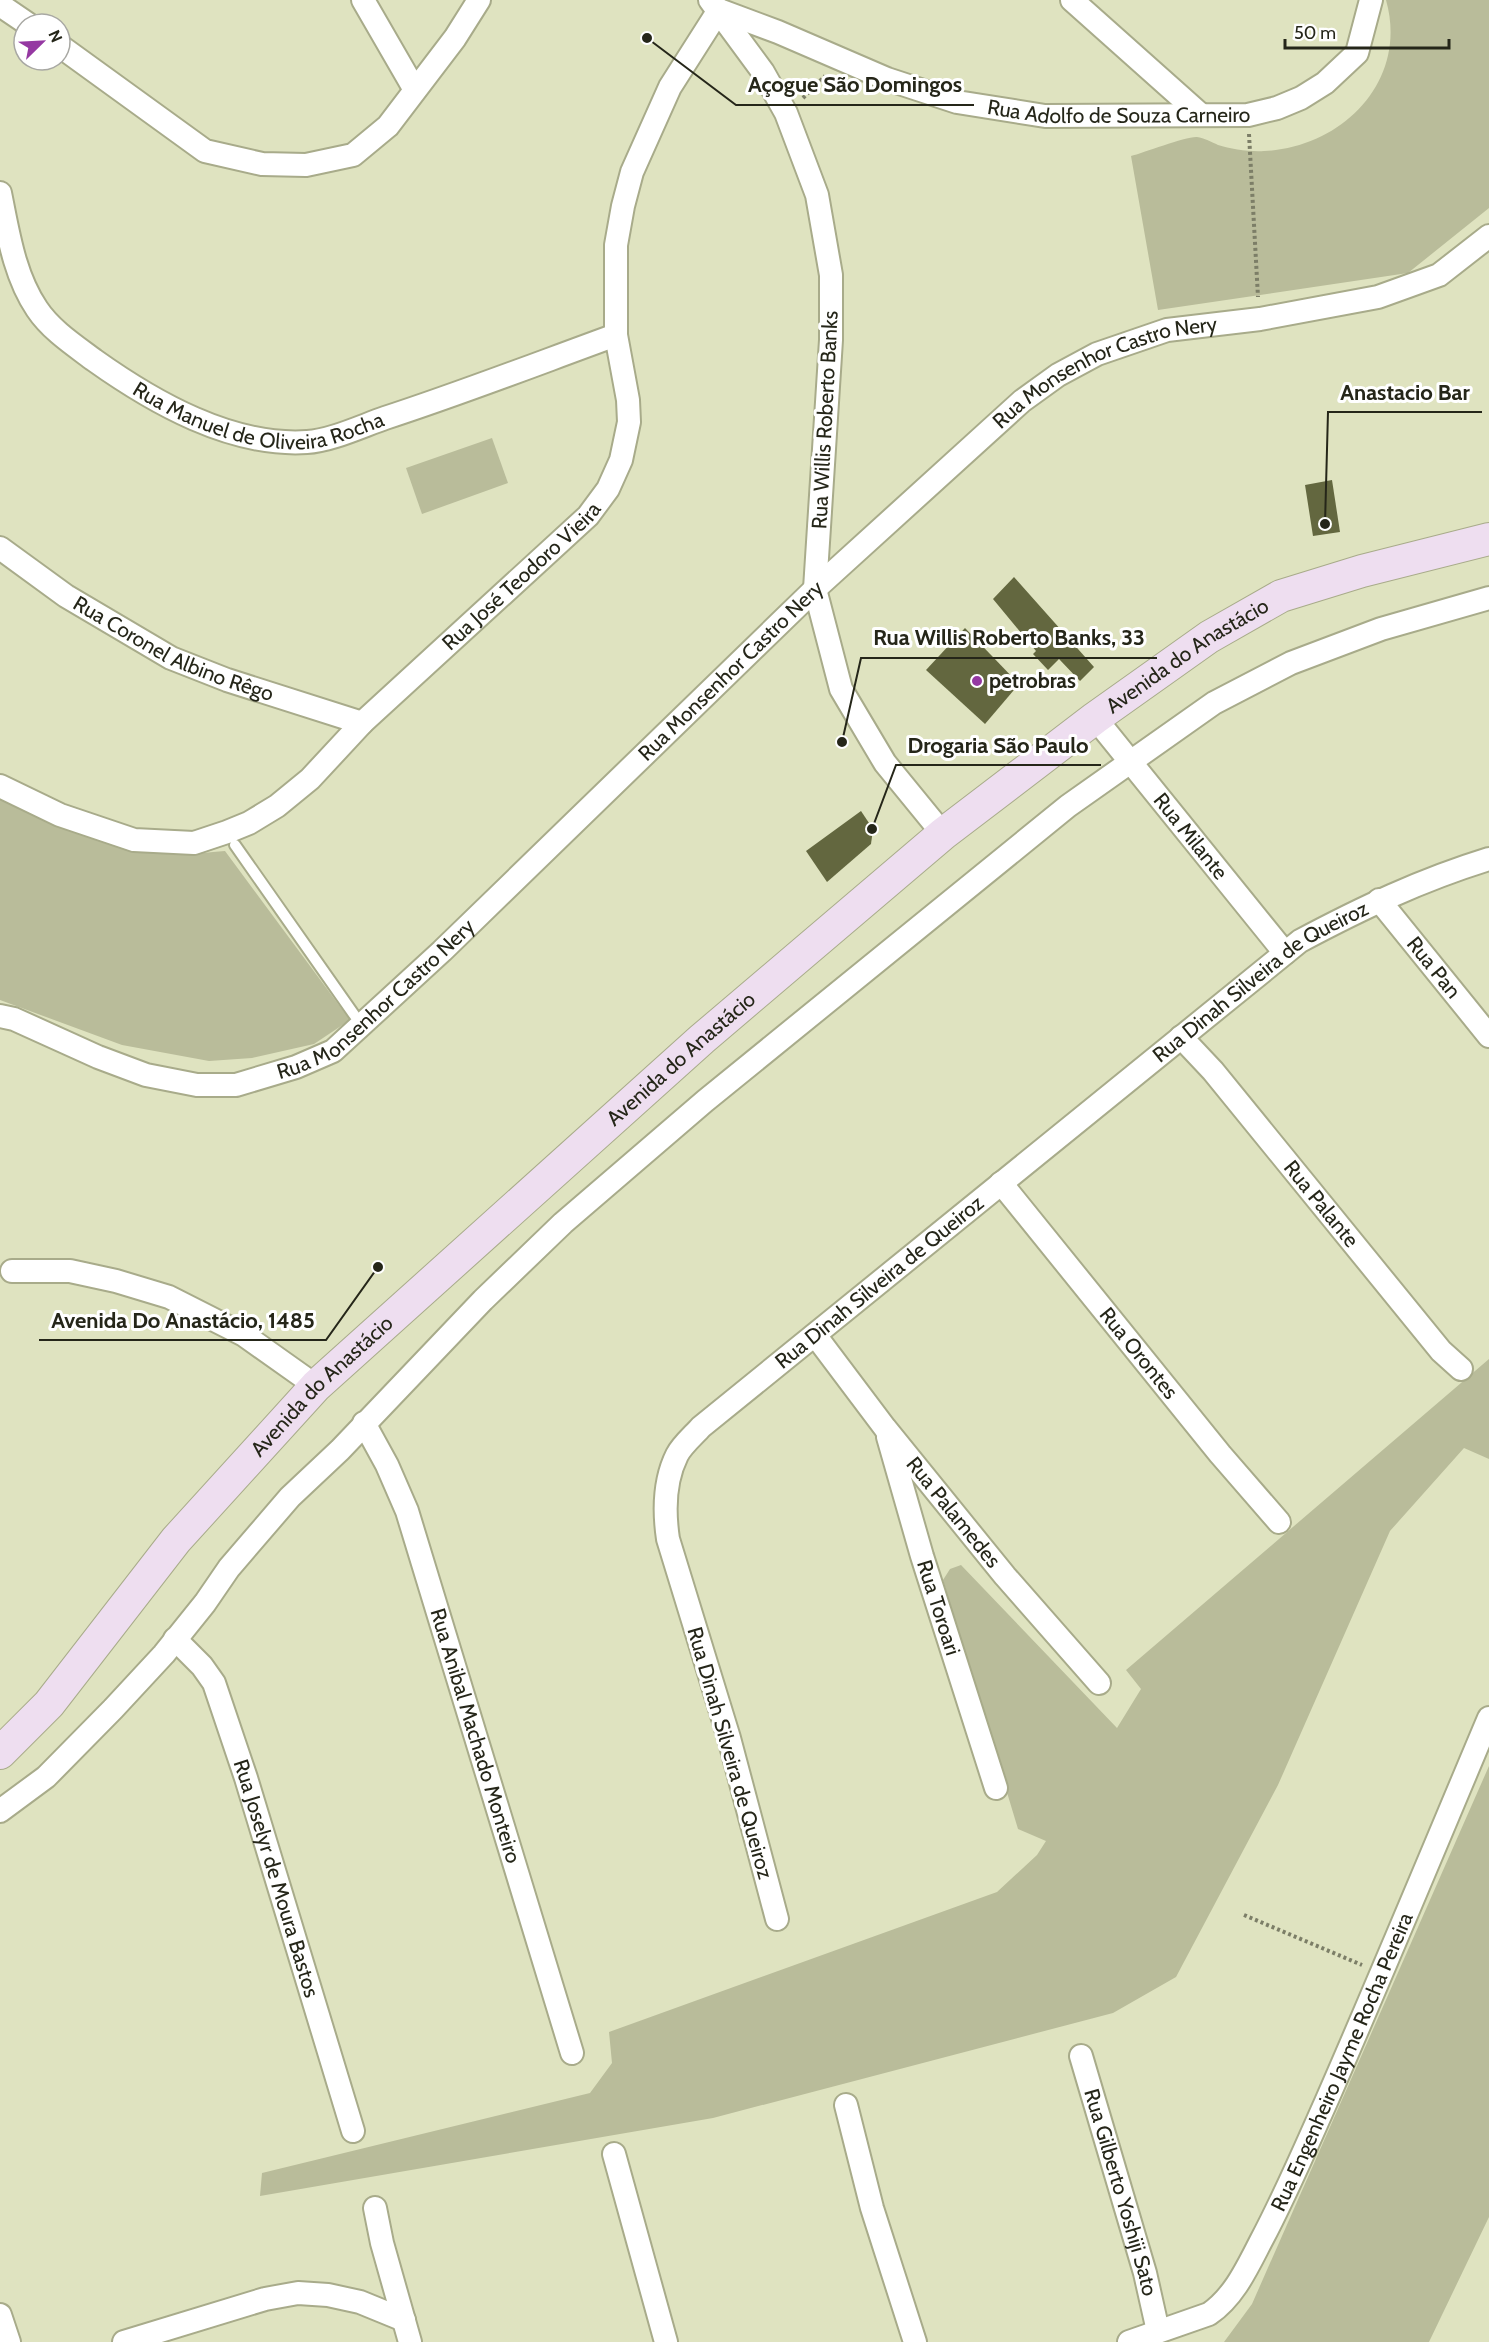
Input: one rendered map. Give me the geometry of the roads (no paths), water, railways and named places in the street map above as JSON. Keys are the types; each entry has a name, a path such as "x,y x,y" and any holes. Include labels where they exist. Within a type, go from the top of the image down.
{"main road":[{"name":"Avenida do Anastácio","path":"0,1753 49,1704 176,1540 316,1386 702,1039 943,834 1095,718 1209,637 1281,596 1362,571 1489,539"}],"street":[{"path":"363,0 415,90"},
{"path":"72,55 204,151 262,164 306,165 353,155 388,126 455,38 479,0"},
{"path":"1072,0 1201,115"},
{"name":"Rua Adolfo de Souza Carneiro","path":"715,5 887,79 957,102 1045,116 1248,115 1277,108 1301,98 1325,83 1349,61 1357,53 1371,0"},
{"name":"Rua Willis Roberto Banks","path":"715,5 763,72 786,113 817,195 831,275 831,340 815,589 841,689 885,763 943,834"},
{"name":"Rua José Teodoro Vieira","path":"0,786 60,815 134,840 194,843 242,826 277,806 310,779 362,723 588,516 608,489 621,460 629,422 628,400 616,335 616,245 623,206 632,172 670,87 715,5"},
{"name":"Rua Manuel de Oliveira Rocha","path":"0,193 8,234 24,286 51,326 113,373 156,400 194,419 237,434 269,441 309,442 412,409 616,335"},
{"name":"Rua Monsenhor Castro Nery","path":"0,1016 14,1019 98,1058 146,1075 197,1085 236,1085 296,1067 333,1051 442,951 815,589 1022,401 1058,375 1097,354 1167,330 1260,319 1378,297 1439,275 1489,236"},
{"name":"Rua Coronel Albino Rêgo","path":"0,548 66,596 171,658 227,680 362,723"},
{"path":"0,1811 46,1777 114,1709 176,1639 229,1568 290,1497 340,1450 483,1300 563,1223 705,1101 1068,806 1214,703 1291,663 1381,629 1489,598"},
{"name":"Rua Milante","path":"1095,718 1285,953"},
{"name":"Rua Dinah Silveira de Queiroz","path":"777,1919 726,1727 668,1539 665,1516 667,1491 677,1454 701,1427 1300,940 1379,900 1440,874 1489,859"},
{"name":"Rua Pan","path":"1379,900 1489,1036"},
{"name":"Rua Palante","path":"1181,1037 1212,1071 1441,1351 1461,1369"},
{"name":"Rua Orontes","path":"1001,1183 1220,1454 1280,1522"},
{"path":"12,1271 70,1271 116,1281 170,1297 244,1335 316,1386"},
{"name":"Rua Palamedes","path":"815,1335 885,1428 1005,1576 1099,1683"},
{"name":"Rua Anibal Machado Monteiro","path":"364,1423 387,1465 407,1511 572,2053"},
{"name":"Rua Toroari","path":"885,1428 922,1556 996,1788"},
{"name":"Rua Joselyr de Moura Bastos","path":"176,1639 202,1666 214,1683 246,1779 353,2131"},
{"name":"Rua Engenheiro Jayme Rocha Pereira","path":"1129,2342 1209,2314 1220,2306 1231,2293 1283,2200 1382,1973 1489,1718"},
{"name":"Rua Gilberto Yoshiji Sato","path":"1081,2056 1144,2274 1158,2331"},
{"path":"846,2105 872,2208 915,2342"},
{"path":"614,2154 666,2342"},
{"path":"375,2208 382,2243 410,2342"},
{"path":"124,2342 265,2299 298,2293 328,2295 360,2302 404,2320"},
{"path":"0,2315 9,2342"}],"lane":[{"path":"235,845 355,1016"}],"place":[{"name":"Açogue São Domingos","path":"647,38"},
{"name":"Anastacio Bar","path":"1325,524"},
{"name":"petrobras","path":"977,681"},
{"name":"Rua Willis Roberto Banks, 33","path":"842,742"},
{"name":"Drogaria São Paulo","path":"872,829"},
{"name":"Avenida Do Anastácio, 1485","path":"378,1267"}]}
